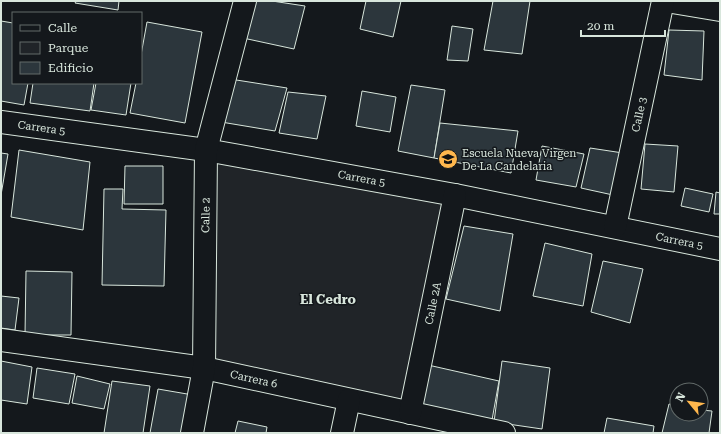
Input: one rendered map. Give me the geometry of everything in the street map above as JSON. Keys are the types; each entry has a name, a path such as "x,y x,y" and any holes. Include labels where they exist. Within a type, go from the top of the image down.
{"street":[{"name":"Calle 2","path":"192,433 204,368 206,150 244,1"},
{"name":"Calle 3","path":"614,227 663,1"},
{"path":"666,1 720,10"},
{"name":"Carrera 5","path":"1,122 206,150 455,195 720,249"},
{"name":"Calle 2A","path":"410,413 455,195"},
{"name":"Carrera 6","path":"1,340 204,368 504,433"},
{"path":"342,433 349,400"}],"green space":[{"path":"206,150 455,195 410,413 204,368"}],"building":[{"path":"76,1 119,1 118,10 75,3"},
{"path":"252,1 272,1 305,6 294,49 243,38"},
{"path":"366,1 401,1 393,37 360,29"},
{"path":"493,1 530,1 522,54 484,50"},
{"path":"1,21 12,23 12,84 28,84 24,105 1,101"},
{"path":"147,22 202,32 185,123 130,113 136,84 142,84 142,50"},
{"path":"452,26 473,29 468,61 447,60"},
{"path":"669,30 704,31 702,80 664,75"},
{"path":"230,79 287,88 275,131 221,122"},
{"path":"33,84 94,84 90,111 30,103"},
{"path":"96,84 131,84 126,115 91,110"},
{"path":"411,85 445,90 434,158 398,151"},
{"path":"362,91 396,97 390,132 356,126"},
{"path":"288,92 326,96 317,139 279,133"},
{"path":"440,123 518,131 511,173 434,158"},
{"path":"645,144 678,146 674,192 641,189"},
{"path":"542,146 584,154 576,187 536,180"},
{"path":"590,148 623,153 613,195 581,188"},
{"path":"19,150 90,162 83,230 11,217"},
{"path":"1,153 8,154 1,195"},
{"path":"125,166 163,166 163,204 124,204"},
{"path":"685,188 713,194 709,212 681,206"},
{"path":"104,189 123,189 122,209 166,210 164,286 102,285"},
{"path":"716,192 720,193 720,214 714,214"},
{"path":"464,226 513,234 500,311 446,299"},
{"path":"545,243 592,254 583,306 533,296"},
{"path":"603,261 643,269 630,323 591,312"},
{"path":"26,271 72,272 71,335 25,335"},
{"path":"1,296 19,298 15,330 1,328"},
{"path":"1,361 32,367 27,404 1,400"},
{"path":"502,361 550,368 542,429 494,422"},
{"path":"428,365 499,381 492,420 420,405"},
{"path":"37,368 75,374 69,404 33,398"},
{"path":"77,376 110,384 104,409 72,403"},
{"path":"112,381 150,386 143,433 104,433"},
{"path":"158,389 193,395 186,433 150,433"},
{"path":"669,404 669,422 709,422 709,411 712,411 709,433 662,433"},
{"path":"607,418 654,426 653,433 604,433"},
{"path":"238,421 267,427 266,433 235,433"}],"place":[{"name":"Escuela Nueva Virgen De La Candelaria","path":"448,159"}],"district":[{"name":"El Cedro","path":"328,299"}]}
